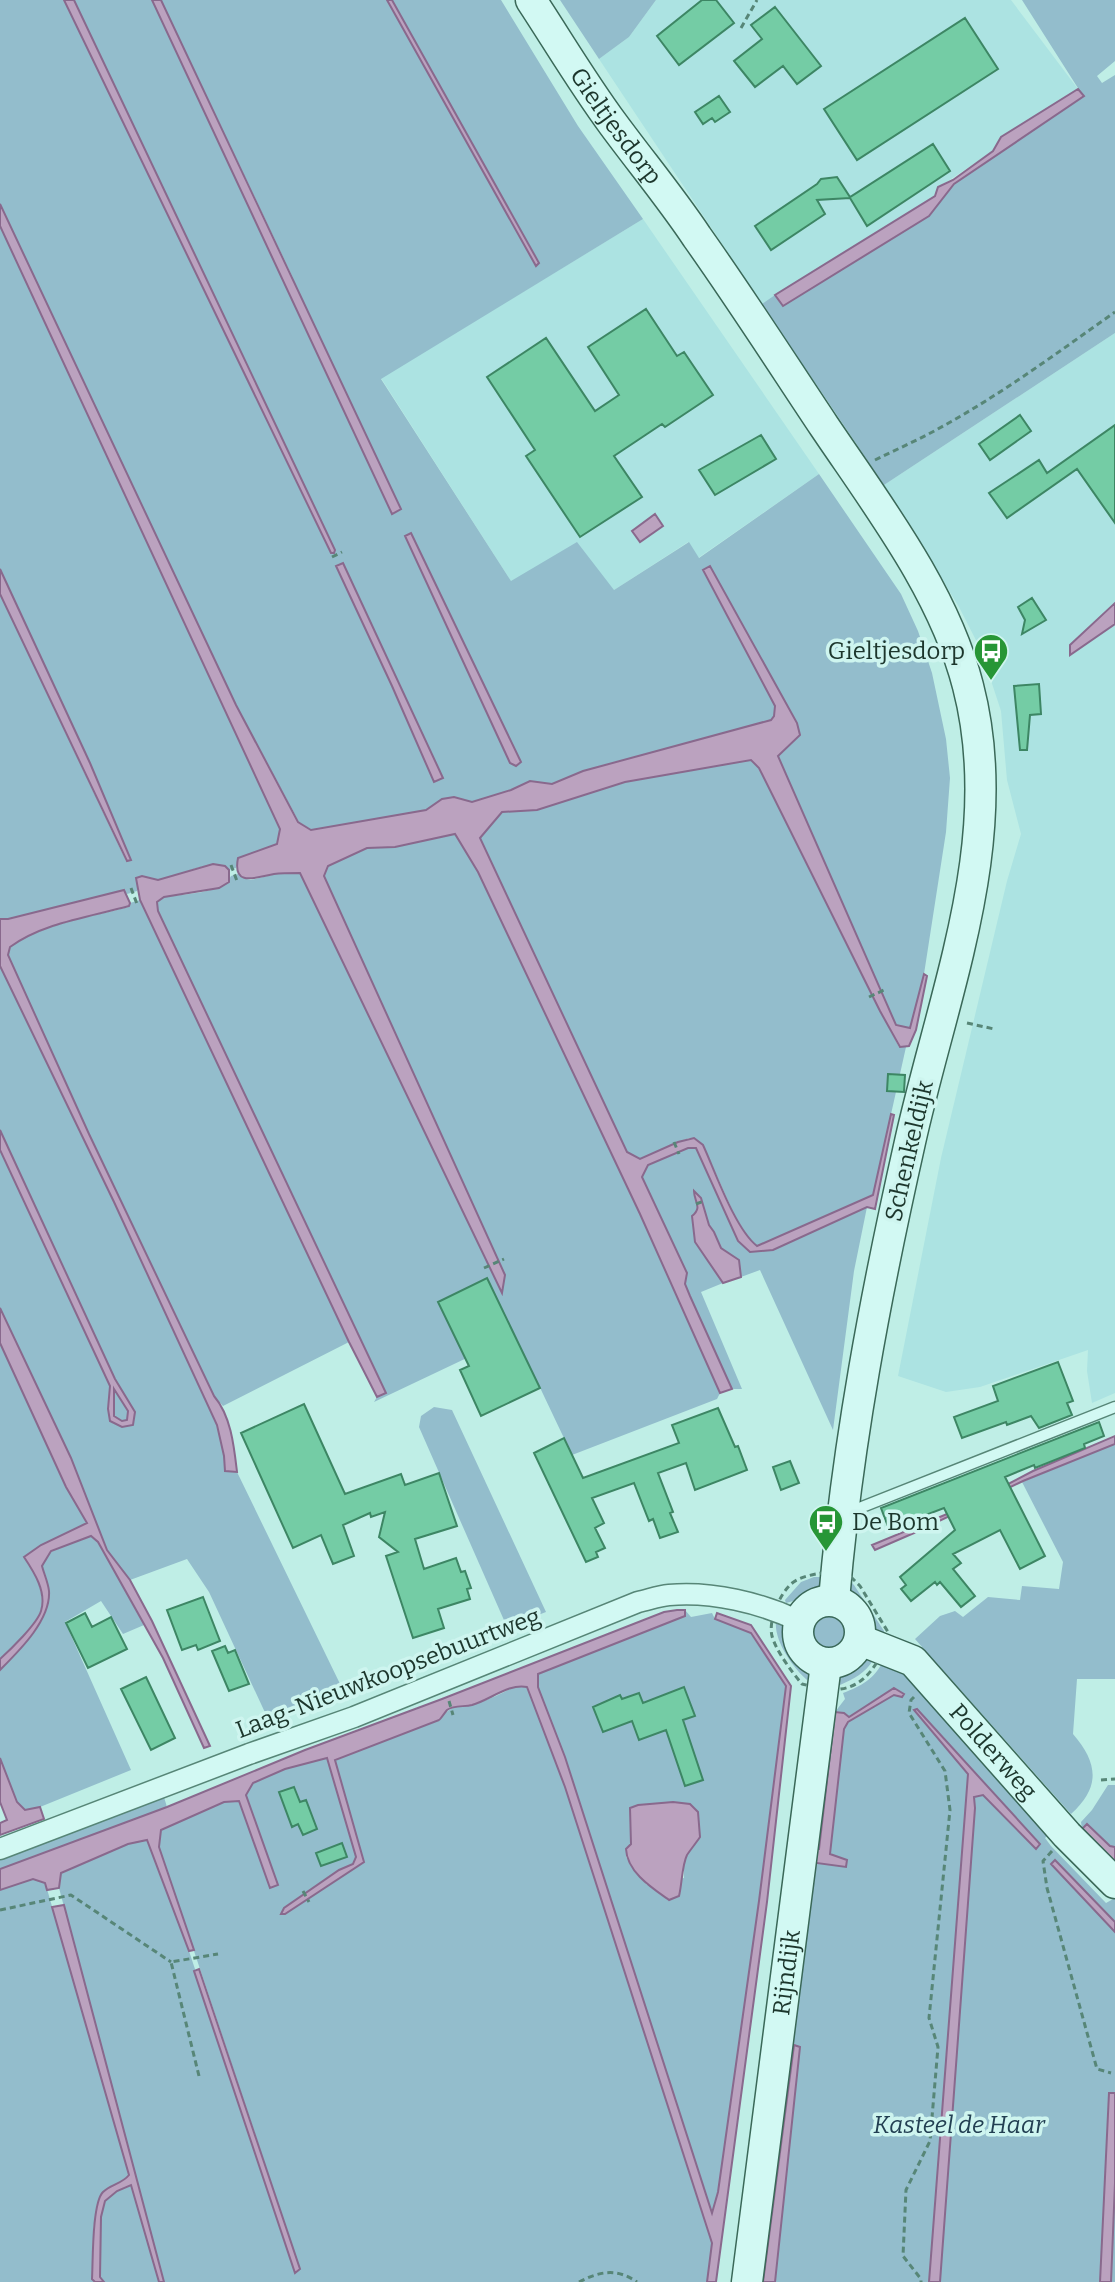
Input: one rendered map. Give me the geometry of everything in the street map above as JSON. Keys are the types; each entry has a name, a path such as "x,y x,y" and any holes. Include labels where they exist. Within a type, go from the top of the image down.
{"street":[{"name":"Gieltjesdorp","path":"531,0 613,124 654,175 706,249 870,495 938,605 970,690 981,796"},
{"name":"Schenkeldijk","path":"843,1508 866,1359 904,1170 971,884 981,796"},
{"path":"835,1587 872,1645 840,1662 826,1664 812,1659 802,1648 797,1631 787,1616 820,1601 835,1587 843,1508"},
{"name":"Laag-Nieuwkoopsebuurtweg","path":"0,1849 384,1705 638,1602 669,1595 707,1595 787,1616"},
{"name":"Polderweg","path":"872,1645 913,1661 1067,1835 1115,1883"},
{"name":"Rijndijk","path":"747,2282 826,1664"}],"lane":[{"path":"843,1508 857,1509 1115,1407"}],"path":[{"path":"741,28 757,0"},
{"path":"867,464 979,405 1115,312"},
{"path":"332,557 342,552"},
{"path":"231,865 237,881"},
{"path":"131,888 137,904"},
{"path":"869,997 884,990"},
{"path":"975,1024 994,1029"},
{"path":"674,1142 679,1154"},
{"path":"696,1204 704,1201"},
{"path":"484,1268 504,1259"},
{"path":"787,1616 783,1594 793,1583 821,1573 835,1587 851,1577 860,1586 888,1632 872,1645"},
{"path":"446,1691 453,1715"},
{"path":"916,1696 911,1700 909,1713 945,1771 950,1810 929,2018 938,2047 930,2141 906,2190 903,2256 921,2282"},
{"path":"1101,1780 1115,1779"},
{"path":"1058,1845 1043,1861 1047,1888 1097,2069 1111,2073"},
{"path":"303,1891 309,1902"},
{"path":"0,1910 71,1895 171,1962 199,2076"},
{"path":"171,1962 218,1954"},
{"path":"579,2282 608,2271 627,2275 637,2282"}],"shaded area":[{"path":"64,0 74,0 334,553 331,553"},
{"path":"152,0 161,0 401,509 392,514"},
{"path":"387,0 392,0 539,263 536,266"},
{"path":"656,0 1011,0 1078,89 1001,137 993,151 942,185 929,216 762,304 599,59 629,37"},
{"path":"1078,89 1084,96 954,184 929,216 783,306 775,295 935,196 938,187 993,151 1001,137"},
{"path":"0,204 236,705 298,822 311,830 426,810 442,799 454,797 472,802 530,781 552,784 583,771 771,720 775,706 703,570 710,566 797,723 800,735 778,756 896,1025 910,1028 924,974 927,976 916,1030 909,1046 900,1047 880,1011 759,768 751,760 625,782 537,810 502,812 480,838 627,1152 640,1159 694,1138 703,1145 741,1227 757,1246 873,1195 891,1114 894,1115 875,1209 867,1207 773,1250 750,1252 738,1241 696,1148 688,1148 648,1165 642,1177 687,1273 685,1284 732,1389 720,1393 640,1214 478,872 455,834 395,847 367,848 328,866 324,876 505,1275 502,1293 300,873 254,878 239,874 238,858 277,844 280,829 0,226"},
{"path":"643,219 819,474 698,558 688,542 614,590 511,581 381,378"},
{"path":"1115,333 1115,603 1070,645 1070,654 1115,624 1115,1393 1092,1403 1087,1371 1088,1350 980,1387 946,1392 898,1376 941,1158 1021,834 1007,780 1001,711 981,650 959,607 884,485"},
{"path":"655,514 663,526 640,542 632,531"},
{"path":"411,533 521,762 516,766 510,763 405,536"},
{"path":"343,563 443,778 434,782 336,566"},
{"path":"0,569 90,763 131,860 127,861 0,594"},
{"path":"1115,603 1115,624 1070,655 1070,645"},
{"path":"213,864 229,870 229,882 219,888 164,897 157,902 158,911 386,1393 377,1397 140,900 136,878 142,876 158,880"},
{"path":"124,890 129,906 37,932 10,947 8,955 89,1134 224,1413 231,1432 237,1472 225,1471 217,1425 0,966 0,919"},
{"path":"0,1130 115,1379 135,1412 133,1425 122,1427 110,1421 110,1386 0,1150","holes":["114,1389 128,1411 127,1420 122,1421 114,1416"]},
{"path":"694,1191 701,1198 709,1225 721,1248 739,1260 741,1277 723,1283 695,1242 692,1216 697,1207"},
{"path":"0,1308 71,1458 107,1550 130,1580 152,1621 210,1746 204,1748 163,1658 98,1542 91,1536 51,1551 42,1566 49,1591 45,1613 32,1634 0,1670 0,1659 29,1630 41,1611 41,1590 24,1557 41,1545 87,1523 66,1487 0,1343"},
{"path":"1115,1436 1115,1444 1023,1481 875,1550 872,1545 964,1507 1033,1471"},
{"path":"685,1610 685,1616 538,1674 538,1687 565,1757 712,2213 718,2192 759,1901 786,1686 751,1633 715,1619 717,1613 751,1625 791,1686 767,1902 716,2282 707,2282 712,2243 565,1787 527,1687 513,1687 479,1703 450,1708 439,1720 335,1760 364,1862 285,1914 281,1914 284,1908 339,1870 353,1864 356,1857 327,1758 285,1769 253,1783 246,1795 278,1885 270,1888 239,1801 224,1802 161,1830 159,1847 194,1950 189,1951 147,1840 128,1844 61,1873 59,1888 47,1890 45,1883 33,1879 0,1890 0,1869 167,1807 305,1750 664,1612"},
{"path":"894,1688 904,1694 902,1697 894,1695 848,1722 844,1729 830,1854 847,1860 846,1867 809,1862 811,1849 819,1849 835,1712 849,1717"},
{"path":"917,1709 1040,1844 1036,1849 983,1795 974,1797 940,2282 929,2282 968,1774 914,1710"},
{"path":"0,1758 17,1802 25,1810 40,1807 44,1819 0,1835 0,1823 7,1820 0,1802"},
{"path":"673,1802 690,1804 698,1812 700,1837 685,1859 679,1896 669,1900 636,1872 626,1849 631,1844 630,1808"},
{"path":"1087,1824 1110,1846 1115,1847 1115,1862 1082,1829"},
{"path":"1055,1860 1115,1922 1115,1932 1051,1864"},
{"path":"64,1905 164,2282 159,2282 131,2185 105,2201 101,2217 100,2277 104,2282 92,2279 99,2198 106,2189 129,2175 52,1907"},
{"path":"199,1969 300,2269 295,2273 194,1971"},
{"path":"794,2045 800,2047 775,2282 763,2282"},
{"path":"1109,2093 1115,2093 1111,2282 1100,2282"}],"green space":[{"path":"0,0 64,0 330,552 334,552 74,0 152,0 294,280 161,0 387,0 536,266 539,262 392,0 501,0 578,126 643,219 381,379 511,581 577,542 614,590 689,542 699,558 819,474 901,594 932,673 946,739 950,778 946,832 924,974 910,1029 896,1025 778,755 800,735 797,723 703,571 775,706 771,720 583,771 552,784 530,781 472,802 454,797 442,799 426,810 312,830 299,822 236,705 0,204","holes":["343,563 443,778 434,781"]},
{"path":"560,0 656,0 629,37 599,59"},
{"path":"1022,0 1115,0 1115,61 1097,76 1102,83 1115,75 1115,333 884,485 762,304 775,295 783,306 928,216 954,184 1083,96"},
{"path":"0,226 281,829 277,844 239,858 236,868 229,870 215,865 162,879 137,877 137,891 127,894 124,891 8,919 0,919 0,594 126,861 131,860 90,763 0,569"},
{"path":"751,760 759,768 899,1047 906,1047 873,1195 757,1246 750,1241 735,1216 703,1145 689,1138 639,1159 627,1152 480,838 501,812 537,810 625,782"},
{"path":"454,833 478,872 640,1214 720,1393 717,1399 572,1455 515,1335 374,1402 386,1392 158,911 157,902 164,897 211,890 238,874 251,880 276,874 300,873 502,1292 505,1275 324,876 328,866 367,848 395,847"},
{"path":"140,900 349,1342 223,1406 214,1396 89,1134 8,955 10,947 37,932 129,907 130,903"},
{"path":"0,966 217,1425 225,1470 237,1472 343,1690 268,1719 209,1592 187,1559 130,1580 107,1550 71,1458 0,1308 0,1150 110,1386 108,1409 122,1427 135,1412 115,1379 0,1130"},
{"path":"688,1148 696,1148 738,1241 750,1252 773,1250 867,1207 854,1271 833,1430 760,1270 741,1277 739,1260 721,1248 709,1225 701,1198 694,1196 699,1206 695,1242 723,1283 701,1292 742,1389 732,1389 685,1284 687,1273 642,1177 648,1165"},
{"path":"0,1343 66,1487 88,1523 41,1545 33,1571 41,1594 39,1615 24,1636 0,1659"},
{"path":"114,1387 128,1412 127,1420 122,1421 114,1416"},
{"path":"434,1407 452,1410 546,1612 507,1627 419,1427 421,1416"},
{"path":"1115,1444 1115,1679 1077,1679 1073,1734 1087,1755 1093,1775 1087,1794 1071,1814 915,1639 940,1616 955,1611 963,1617 988,1597 1020,1600 1022,1586 1059,1589 1063,1562 1022,1482"},
{"path":"91,1536 98,1541 144,1625 123,1634 101,1601 65,1622 131,1770 40,1807 25,1810 17,1802 0,1758 0,1670 38,1624 46,1596 42,1566 51,1550"},
{"path":"814,1577 827,1579 809,1594 786,1603 785,1600 801,1582"},
{"path":"848,1579 884,1631 884,1637 874,1628 849,1589 845,1581"},
{"path":"685,1610 691,1617 712,1613 715,1619 750,1633 786,1686 759,1901 718,2192 712,2215 565,1757 538,1687 537,1674 684,1616","holes":["673,1802 687,1855 684,1878 647,1885 626,1857 626,1849 631,1844 630,1822"]},
{"path":"828,1610 843,1616 849,1631 843,1646 828,1652 813,1646 807,1631 813,1616"},
{"path":"776,1622 784,1626 788,1647 803,1664 810,1678 807,1680 786,1654 778,1637"},
{"path":"863,1658 873,1660 863,1672 840,1685 833,1683 840,1673"},
{"name":"Kasteel de Haar","path":"890,1658 1054,1829 1045,1838 1051,1846 1106,1903 1115,1898 1115,1922 1055,1860 1052,1864 1115,1932 1115,2282 756,2282 809,1862 829,1864 845,1714 831,1739 818,1850 811,1849 826,1710 835,1712 845,1699 843,1693 867,1681 884,1660"},
{"path":"518,1685 527,1687 565,1787 712,2244 707,2282 164,2282 59,1888 61,1873 128,1844 147,1840 189,1951 295,2272 300,2269 159,1846 161,1830 224,1802 239,1801 270,1888 277,1885 246,1795 253,1783 285,1769 327,1758 356,1857 353,1864 339,1870 285,1914 364,1862 335,1760 439,1720 453,1708 481,1702"},
{"path":"1108,1785 1115,1785 1115,1847 1087,1825 1082,1829 1081,1822"},
{"path":"163,1794 167,1807 0,1869 0,1858"},
{"path":"33,1879 45,1882 129,2175 105,2190 98,2200 93,2246 92,2278 95,2282 0,2282 0,1890"},
{"path":"131,2185 159,2282 104,2282 100,2277 101,2217 105,2200"}],"building":[{"path":"702,0 716,0 734,23 679,65 657,36"},
{"path":"775,7 821,66 797,84 783,66 755,87 734,61 762,39 751,25"},
{"path":"965,18 998,69 857,160 824,109"},
{"path":"719,96 730,112 715,122 712,118 703,124 695,112"},
{"path":"933,144 950,171 867,226 850,198 817,200 825,214 771,250 755,226 821,179 837,177 850,197"},
{"path":"646,309 677,356 684,352 713,395 614,456 642,497 580,537 526,456 535,450 487,377 546,338 595,411 619,395 588,347"},
{"path":"1020,415 1031,431 990,460 979,444"},
{"path":"1115,425 1115,523 1077,469 1007,518 989,493 1039,460 1047,473"},
{"path":"761,435 776,459 715,495 699,470"},
{"path":"1032,598 1046,620 1022,634 1025,620 1018,607"},
{"path":"1039,684 1041,714 1030,715 1027,750 1020,750 1014,686"},
{"path":"888,1074 905,1075 904,1092 887,1091"},
{"path":"487,1278 540,1388 481,1416 460,1370 469,1366 438,1302"},
{"path":"1058,1362 1073,1401 1067,1403 1072,1415 1039,1428 1031,1416 962,1438 954,1417 998,1401 993,1386"},
{"path":"304,1404 345,1494 401,1474 405,1485 439,1473 457,1526 415,1539 424,1569 456,1558 471,1588 467,1589 470,1599 438,1609 444,1628 413,1638 386,1556 398,1552 379,1537 385,1512 371,1517 370,1513 343,1525 354,1556 333,1564 321,1535 293,1548 241,1433"},
{"path":"718,1408 747,1470 695,1490 686,1463 658,1473 678,1532 660,1538 653,1519 649,1521 634,1483 592,1498 604,1523 595,1528 605,1548 596,1552 598,1557 586,1562 534,1453 564,1438 583,1478 679,1443 672,1425"},
{"path":"1099,1422 1104,1436 1084,1444 1085,1448 1005,1477 1045,1556 1020,1569 1000,1530 953,1554 961,1563 953,1569 975,1596 961,1607 940,1582 937,1585 935,1582 911,1601 901,1589 906,1585 900,1577 955,1530 944,1508 889,1529 881,1508"},
{"path":"790,1461 799,1483 781,1490 773,1467"},
{"path":"203,1597 220,1641 198,1650 196,1645 182,1650 167,1610"},
{"path":"85,1613 92,1627 111,1617 127,1649 88,1668 66,1623"},
{"path":"225,1646 228,1653 235,1650 249,1684 229,1691 212,1651"},
{"path":"146,1677 175,1738 151,1750 121,1689"},
{"path":"684,1687 695,1716 683,1720 703,1780 685,1786 666,1730 639,1740 632,1721 603,1732 593,1707 620,1695 622,1699 639,1693 643,1703"},
{"path":"294,1787 300,1802 306,1800 317,1829 303,1835 298,1824 292,1827 279,1792"},
{"path":"342,1843 347,1857 321,1866 316,1853"}],"place":[{"name":"Gieltjesdorp","path":"991,682"},
{"name":"De Bom","path":"826,1553"}]}
